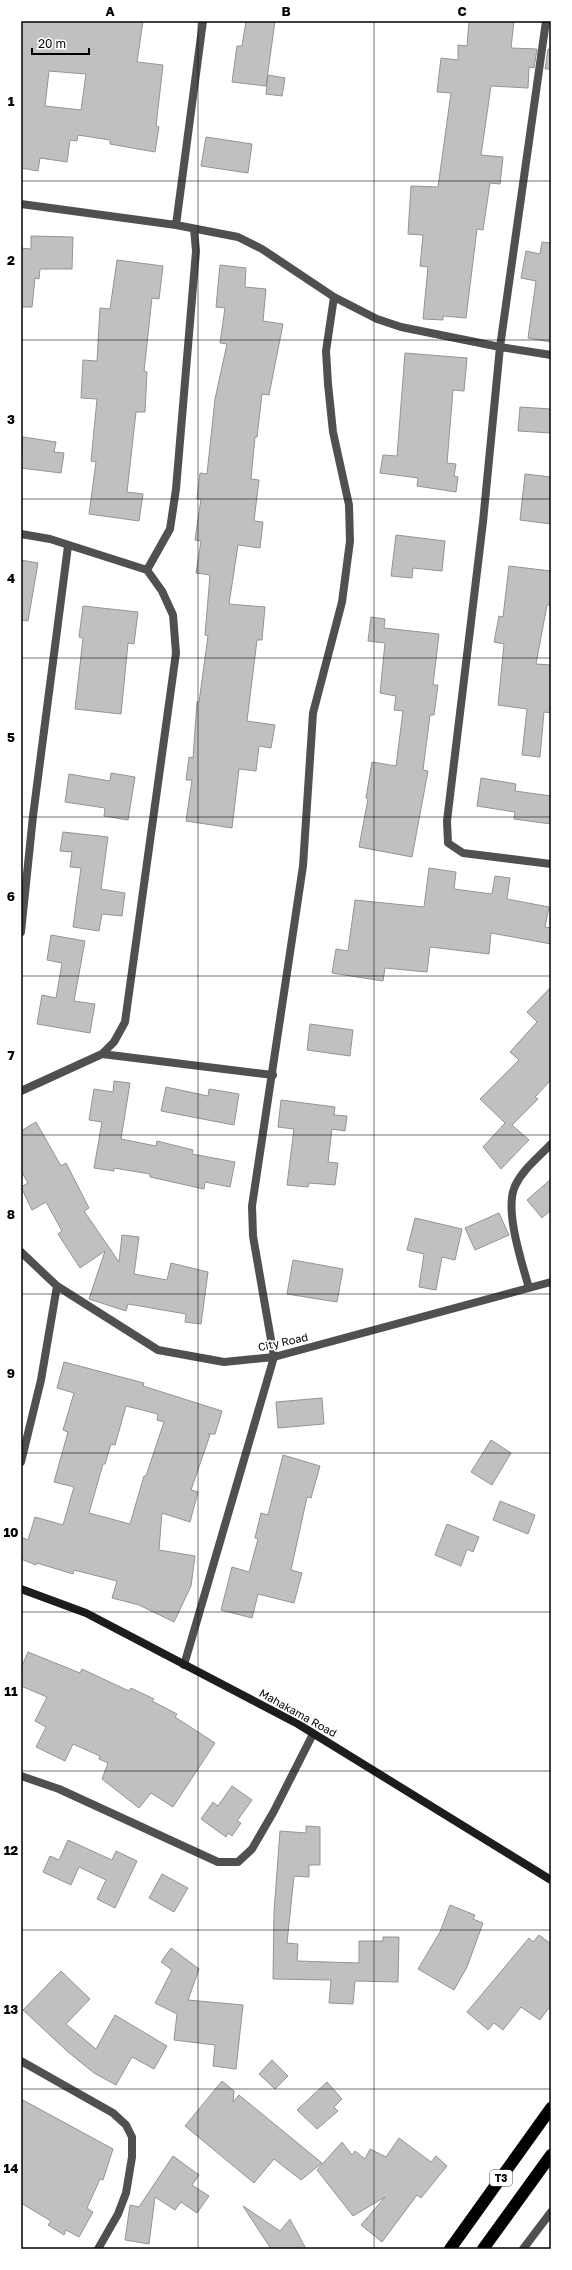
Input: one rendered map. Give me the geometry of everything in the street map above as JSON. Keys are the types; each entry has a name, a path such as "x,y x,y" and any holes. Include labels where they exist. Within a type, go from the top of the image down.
{"highway":[{"name":"T3","path":"450,2249 551,2108"},
{"name":"T3","path":"483,2249 551,2155"}],"street":[{"path":"176,226 203,21"},
{"path":"546,21 500,347 483,522 447,821 448,843 463,854 551,864"},
{"path":"21,204 176,226 238,237 262,249 334,297 377,320 401,327 500,347 551,355"},
{"path":"147,570 170,530 175,496 196,251 194,229"},
{"path":"184,1665 274,1357 252,1223 252,1206 273,1075 303,866 313,713 342,602 350,541 349,505 333,432 328,384 326,351 334,297"},
{"path":"21,534 50,540 147,570 162,591 172,615 176,653 125,1022 114,1042 102,1054 21,1091"},
{"path":"21,932 33,816 68,546"},
{"path":"102,1054 273,1075"},
{"path":"529,1288 514,1231 512,1207 514,1187 523,1172 551,1144"},
{"name":"City Road","path":"21,1252 57,1286 158,1350 224,1362 274,1357 551,1282"},
{"path":"21,1462 41,1380 57,1286"},
{"name":"Mahakama Road","path":"21,1590 86,1613 313,1734 551,1880"},
{"path":"21,1776 59,1789 218,1862 238,1862 252,1849 274,1811 313,1734"},
{"path":"21,2062 114,2113 126,2125 132,2137 132,2157 126,2193 118,2214 98,2249"},
{"path":"523,2249 551,2212"}],"building":[{"path":"21,21 143,21 137,62 163,65 156,126 159,127 155,152 110,144 110,140 78,135 77,141 70,140 67,162 40,158 38,171 21,168","holes":["49,71 86,74 81,110 45,106"]},
{"path":"246,21 275,21 266,86 232,82 237,46 242,46"},
{"path":"469,21 514,21 511,48 537,49 534,68 529,67 528,88 491,86 481,155 503,157 500,184 490,183 483,230 477,229 466,318 443,316 443,320 423,319 428,267 420,266 423,235 408,234 411,186 438,187 451,93 437,92 441,58 458,60 458,45 467,46"},
{"path":"548,49 551,50 551,69 545,69"},
{"path":"268,75 285,78 282,96 266,94"},
{"path":"206,137 252,144 248,173 201,166"},
{"path":"31,236 73,237 72,269 40,269 39,279 35,278 32,307 21,307 21,248 31,249"},
{"path":"542,242 551,243 551,342 528,338 536,281 521,278 526,251 540,254"},
{"path":"117,260 163,266 159,299 152,298 144,371 147,372 145,412 136,412 127,492 143,494 139,521 89,514 96,462 91,461 97,399 81,398 83,360 97,361 100,308 110,309"},
{"path":"220,265 246,268 245,287 266,289 263,321 283,324 269,395 262,394 257,437 255,437 251,479 259,480 254,521 263,522 260,548 238,545 229,604 265,607 262,640 257,640 247,721 275,725 271,748 259,746 256,771 239,769 232,828 186,821 192,780 186,780 189,757 193,758 197,702 199,702 208,636 205,635 210,575 196,573 201,541 195,540 201,499 197,499 200,473 207,474 215,399 227,344 220,343 225,308 216,307"},
{"path":"405,353 467,358 464,391 453,390 447,463 456,464 454,476 458,477 456,492 417,486 418,478 380,473 383,455 397,456"},
{"path":"520,407 551,409 551,433 518,431"},
{"path":"23,437 56,442 54,452 64,453 61,473 21,468"},
{"path":"525,474 551,477 551,524 520,520"},
{"path":"396,535 445,541 442,571 413,568 412,578 391,576"},
{"path":"21,560 38,563 28,621 21,620"},
{"path":"509,566 551,571 551,605 547,605 536,664 551,665 551,713 544,712 540,757 522,755 527,709 498,705 504,644 494,642 499,616 503,617"},
{"path":"83,606 138,612 134,644 128,643 121,714 75,709 83,638 79,637"},
{"path":"371,617 385,619 384,628 439,634 433,685 438,685 434,715 430,715 423,770 428,771 412,857 359,847 368,799 366,798 372,762 396,766 403,711 394,710 396,696 380,693 385,643 368,641"},
{"path":"111,773 135,777 128,820 104,816 105,808 65,802 69,774 110,781"},
{"path":"481,778 516,784 515,791 551,796 551,824 514,819 515,812 477,806"},
{"path":"63,832 108,837 101,889 125,893 122,916 102,914 99,931 73,927 81,868 70,867 72,852 60,851"},
{"path":"429,868 456,872 454,889 492,894 495,876 510,878 507,899 549,907 545,927 551,928 551,944 491,933 489,954 430,947 427,972 385,968 383,981 332,973 336,949 348,951 355,900 424,907"},
{"path":"51,935 85,941 74,1001 95,1004 90,1033 37,1024 42,995 56,998 62,963 47,960"},
{"path":"551,987 551,1080 535,1097 538,1099 512,1125 529,1140 501,1169 483,1147 505,1123 480,1099 519,1060 510,1052 537,1022 527,1012"},
{"path":"310,1024 353,1030 350,1056 307,1050"},
{"path":"114,1081 130,1083 121,1139 156,1146 157,1141 193,1150 192,1154 235,1162 230,1187 205,1182 204,1189 150,1177 150,1174 114,1168 114,1171 94,1168 102,1122 89,1120 94,1089 113,1092"},
{"path":"166,1087 208,1096 209,1089 239,1094 234,1125 161,1111"},
{"path":"281,1100 335,1107 334,1115 347,1116 345,1131 332,1129 328,1162 338,1163 335,1185 309,1183 308,1187 287,1185 294,1129 278,1127"},
{"path":"36,1122 61,1166 66,1163 89,1208 84,1211 119,1262 122,1235 139,1237 134,1274 167,1280 171,1263 208,1272 201,1324 185,1322 186,1314 128,1304 126,1311 89,1299 105,1251 80,1268 58,1234 62,1231 46,1202 32,1210 21,1187 28,1183 21,1171 21,1131"},
{"path":"551,1179 551,1210 542,1218 527,1200"},
{"path":"499,1213 509,1235 475,1250 465,1228"},
{"path":"415,1218 462,1229 455,1260 442,1257 436,1290 419,1287 424,1254 407,1250"},
{"path":"293,1260 343,1269 337,1302 287,1294"},
{"path":"64,1362 144,1383 143,1386 222,1411 215,1434 208,1434 210,1435 191,1490 198,1492 190,1522 162,1513 159,1550 195,1556 191,1586 174,1622 139,1605 112,1598 117,1581 74,1570 73,1574 37,1563 36,1565 21,1559 21,1537 28,1540 35,1517 63,1525 74,1487 54,1482 68,1432 63,1430 74,1393 57,1388","holes":["126,1406 158,1414 157,1420 164,1422 146,1476 144,1476 130,1524 89,1513 103,1464 105,1464 111,1444 115,1445"]},
{"path":"322,1398 324,1424 278,1428 276,1402"},
{"path":"491,1440 511,1453 492,1485 471,1472"},
{"path":"283,1455 320,1466 311,1498 307,1497 291,1570 302,1573 294,1603 258,1594 252,1618 221,1610 232,1567 249,1572 258,1539 255,1538 261,1513 268,1515"},
{"path":"500,1501 535,1515 528,1534 493,1520"},
{"path":"447,1524 479,1537 473,1552 467,1549 461,1566 435,1555"},
{"path":"28,1652 80,1673 82,1669 129,1691 131,1688 154,1699 152,1701 177,1714 175,1717 215,1743 173,1807 151,1793 139,1808 102,1779 108,1763 99,1759 100,1756 73,1744 65,1761 36,1747 46,1727 35,1721 47,1697 21,1686 21,1668"},
{"path":"232,1786 252,1800 237,1821 241,1823 232,1836 228,1833 226,1837 201,1819 213,1802 218,1806"},
{"path":"306,1826 320,1827 320,1865 309,1865 309,1877 294,1876 287,1943 298,1944 297,1961 359,1963 359,1941 383,1941 383,1937 399,1937 398,1982 355,1981 353,2004 329,2003 331,1980 273,1979 274,1912 280,1831 306,1833"},
{"path":"68,1840 112,1860 116,1851 137,1861 115,1908 97,1899 106,1880 79,1867 71,1885 43,1872 50,1856 59,1860"},
{"path":"162,1874 188,1888 174,1912 149,1898"},
{"path":"450,1905 475,1915 473,1919 483,1923 467,1967 454,1990 418,1969 440,1932"},
{"path":"539,1935 551,1944 551,2005 540,2020 521,2007 503,2030 494,2023 488,2030 467,2012 529,1938 533,1942"},
{"path":"171,1948 199,1969 188,2000 243,2005 236,2069 213,2066 215,2045 174,2040 177,2014 155,2003 172,1970 161,1962"},
{"path":"61,1971 90,1999 66,2024 96,2049 115,2015 167,2046 154,2069 132,2057 116,2085 94,2073 68,2052 23,2010"},
{"path":"272,2060 288,2076 275,2089 259,2074"},
{"path":"222,2081 234,2091 233,2102 239,2095 322,2163 301,2180 274,2159 254,2183 185,2126"},
{"path":"327,2082 342,2099 334,2107 338,2111 317,2129 297,2110"},
{"path":"21,2099 113,2149 103,2180 100,2179 87,2208 93,2212 79,2237 66,2230 64,2235 48,2225 51,2221 21,2203"},
{"path":"399,2138 431,2162 436,2156 447,2166 421,2198 417,2195 382,2242 361,2225 385,2197 353,2216 317,2170 342,2142 352,2155 355,2151 365,2159 370,2149 386,2157"},
{"path":"173,2156 199,2175 192,2185 209,2196 197,2213 181,2202 175,2210 155,2197 149,2244 125,2240 130,2205 139,2207"},
{"path":"243,2206 280,2231 290,2219 306,2249 271,2249"}]}
